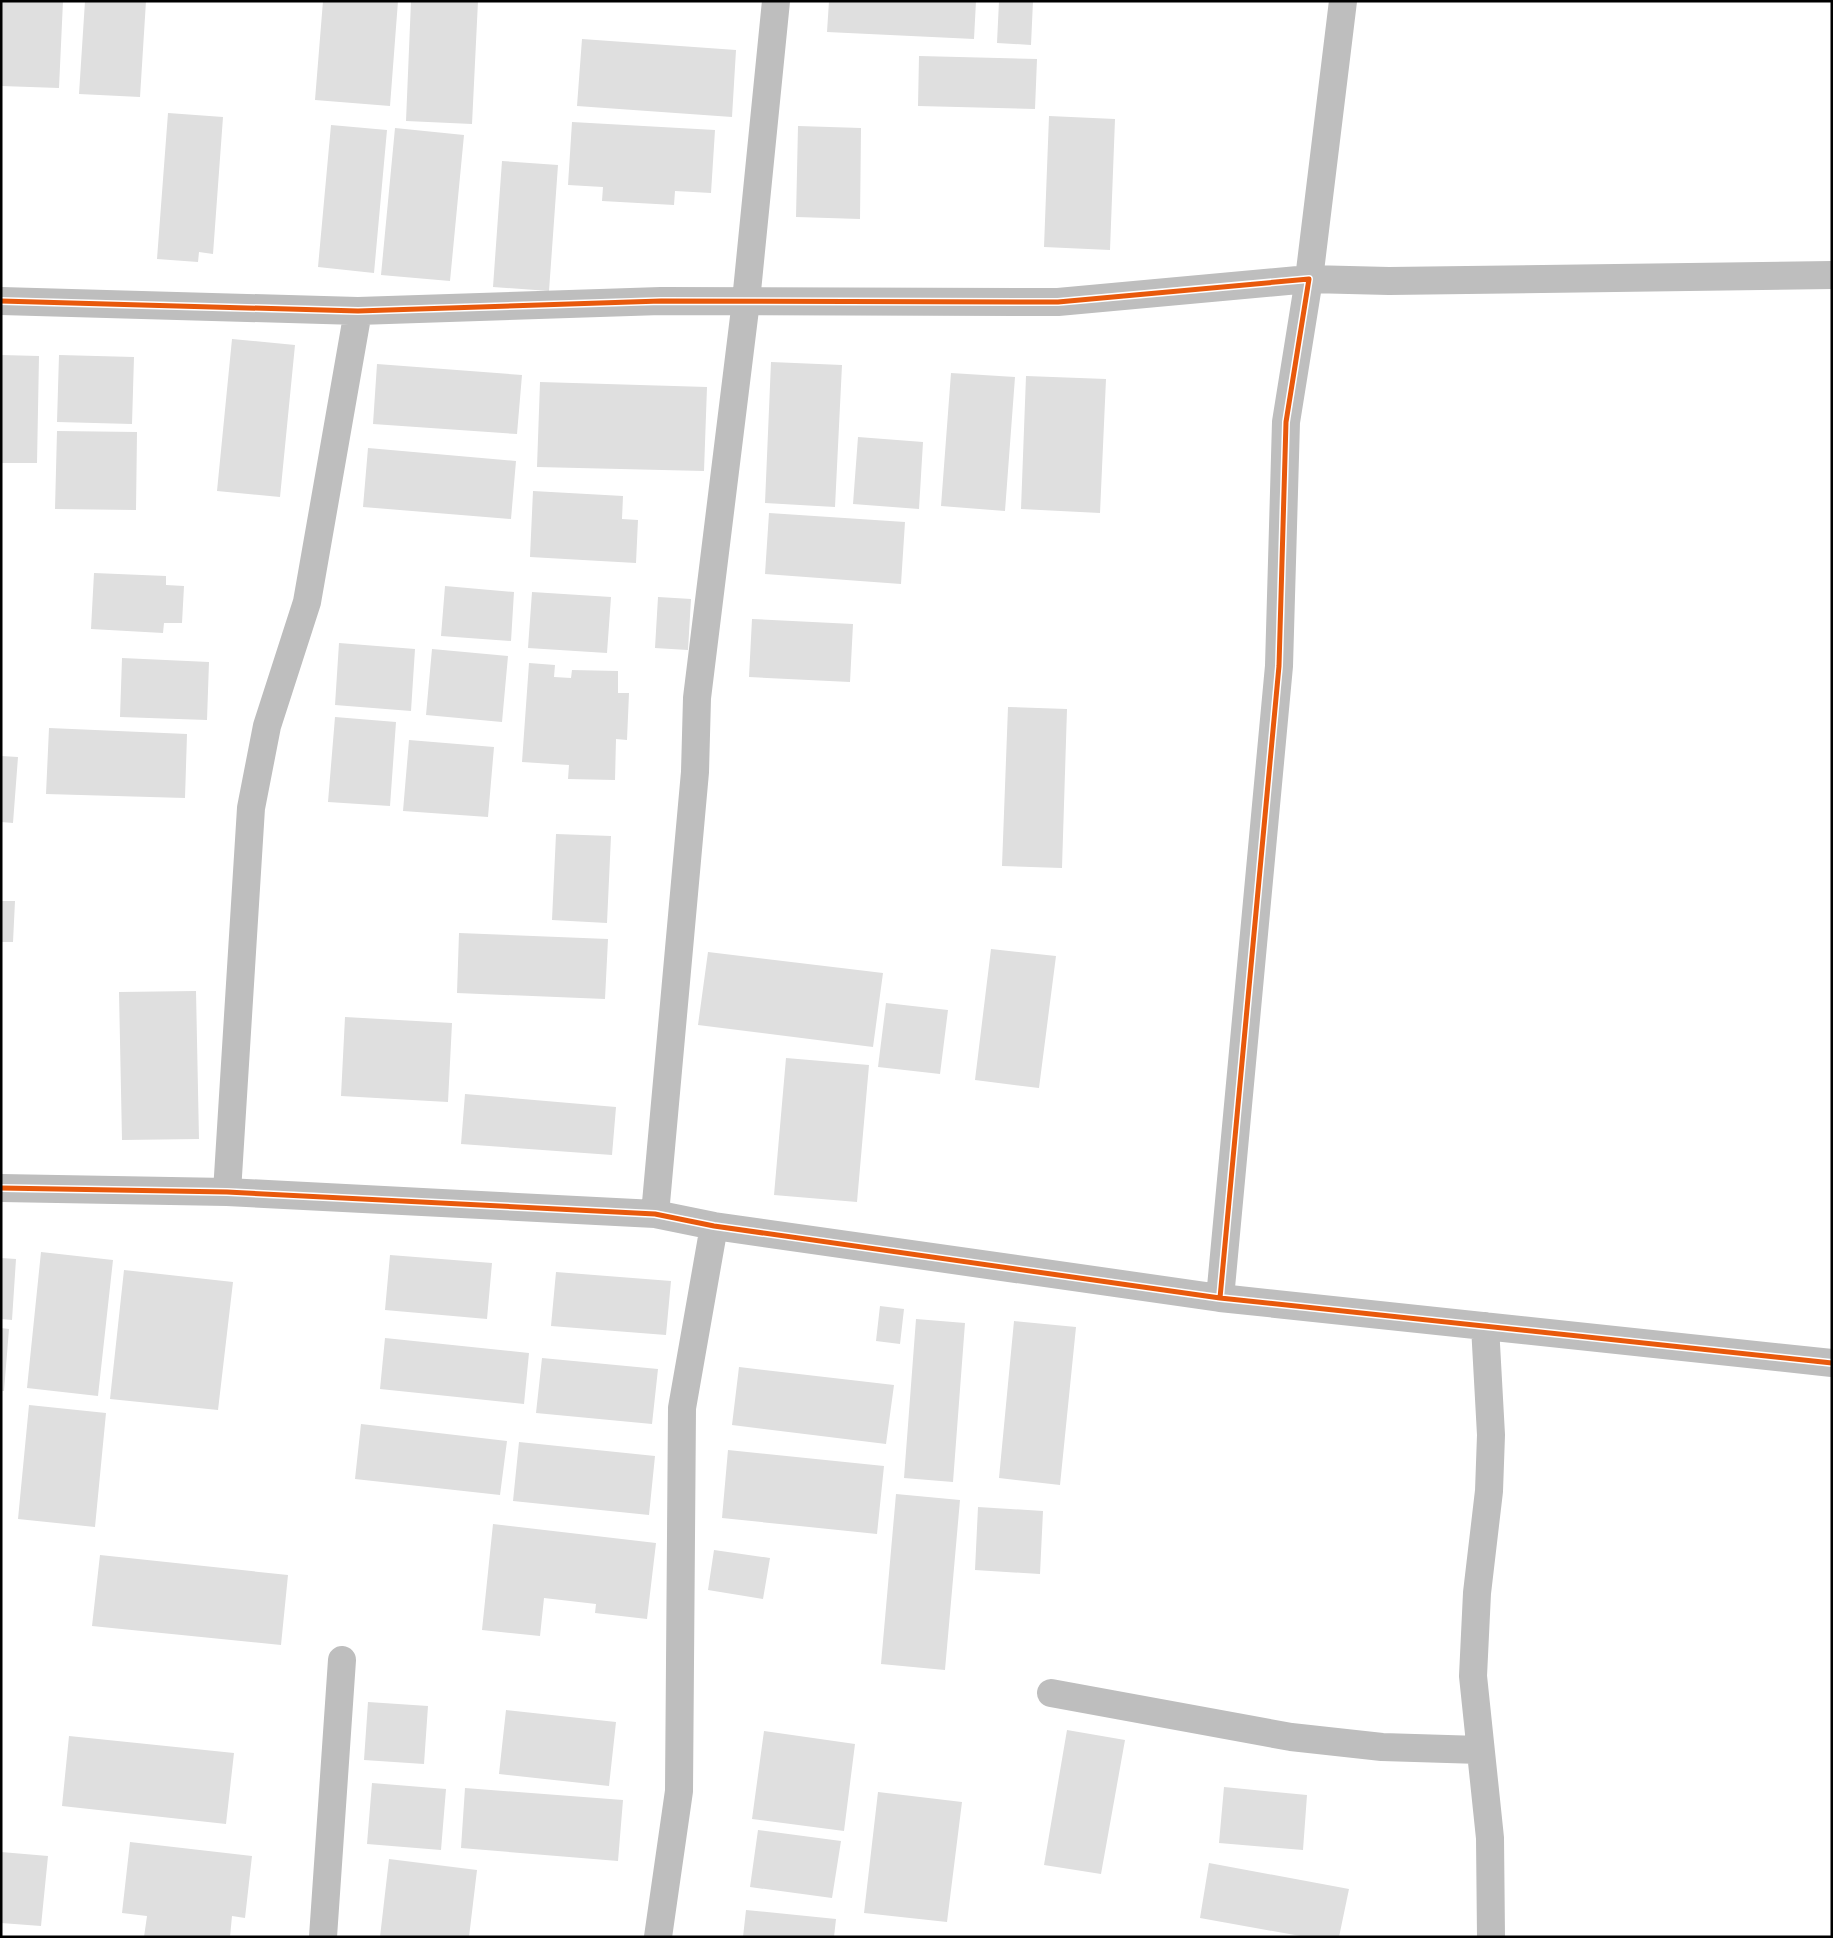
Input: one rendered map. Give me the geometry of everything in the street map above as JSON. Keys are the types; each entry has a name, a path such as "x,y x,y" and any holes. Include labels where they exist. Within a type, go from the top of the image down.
{"street":[{"path":"655,1214 696,772 697,698 746,301 776,1"},
{"path":"1220,1298 1279,666 1286,422 1309,279 1343,1"},
{"path":"1,301 358,311 660,301 1058,302 1309,279 1388,281 1832,275"},
{"path":"226,1192 252,808 267,726 307,602 358,311"},
{"path":"1,1188 226,1192 655,1214 714,1226 1220,1298 1832,1363"},
{"path":"658,1937 679,1791 682,1408 714,1226"},
{"path":"1486,1326 1491,1435 1489,1491 1476,1592 1473,1676 1490,1838 1491,1937"},
{"path":"323,1937 342,1660"},
{"path":"1051,1693 1291,1736 1382,1747 1480,1750"}],"building":[{"path":"1,1 63,1 59,88 1,86"},
{"path":"85,1 146,1 140,97 79,94"},
{"path":"323,1 398,1 390,106 315,100"},
{"path":"411,1 478,1 472,124 406,121"},
{"path":"829,1 976,1 974,39 827,32"},
{"path":"999,1 1033,1 1031,45 997,43"},
{"path":"582,39 736,50 732,117 577,106"},
{"path":"919,56 1037,59 1035,109 918,106"},
{"path":"168,113 223,117 213,254 199,252 198,262 157,259"},
{"path":"1049,116 1115,119 1110,250 1044,247"},
{"path":"572,122 715,130 711,193 675,191 674,205 602,201 603,187 568,185"},
{"path":"331,125 387,130 374,273 318,267"},
{"path":"798,126 861,128 860,219 796,217"},
{"path":"395,128 464,135 450,281 381,275"},
{"path":"502,161 558,165 549,291 493,287"},
{"path":"232,339 295,345 280,497 217,491"},
{"path":"1,355 39,356 37,463 1,463"},
{"path":"59,355 134,357 132,424 57,422"},
{"path":"771,362 842,365 835,507 765,503"},
{"path":"377,364 522,375 517,434 373,424"},
{"path":"951,373 1015,377 1005,511 941,506"},
{"path":"1026,376 1106,379 1100,513 1021,509"},
{"path":"540,382 707,387 704,471 537,467"},
{"path":"57,431 137,432 136,510 55,509"},
{"path":"858,437 923,442 919,509 853,504"},
{"path":"368,448 516,461 511,519 363,507"},
{"path":"533,491 623,496 622,519 638,520 636,563 530,557"},
{"path":"769,513 905,522 901,584 765,574"},
{"path":"94,573 166,576 166,585 184,586 182,623 164,623 163,633 91,629"},
{"path":"445,586 514,592 511,641 441,636"},
{"path":"532,592 611,597 607,653 528,648"},
{"path":"658,597 691,599 688,650 655,648"},
{"path":"752,619 853,624 850,682 749,677"},
{"path":"339,643 415,649 411,711 335,705"},
{"path":"432,649 508,656 502,722 426,715"},
{"path":"122,658 209,662 207,720 120,717"},
{"path":"529,663 555,665 554,677 571,678 572,670 618,671 618,693 629,693 627,740 616,739 615,780 568,779 569,765 522,762"},
{"path":"1008,707 1067,709 1062,868 1002,866"},
{"path":"335,717 396,722 390,806 328,802"},
{"path":"49,728 187,734 185,798 46,794"},
{"path":"409,740 494,747 488,817 403,811"},
{"path":"1,756 18,757 13,823 1,822"},
{"path":"556,834 611,836 607,923 552,920"},
{"path":"1,901 15,901 13,942 1,942"},
{"path":"459,933 608,939 605,999 457,993"},
{"path":"991,949 1056,956 1039,1088 975,1080"},
{"path":"708,952 883,973 873,1047 698,1025"},
{"path":"196,991 199,1139 122,1140 119,992"},
{"path":"886,1003 948,1010 940,1074 878,1067"},
{"path":"345,1017 452,1023 448,1102 341,1096"},
{"path":"786,1058 869,1065 857,1202 774,1195"},
{"path":"465,1094 616,1107 612,1155 461,1144"},
{"path":"41,1252 113,1260 98,1396 27,1388"},
{"path":"390,1255 492,1263 487,1319 385,1310"},
{"path":"1,1258 16,1259 12,1320 1,1319"},
{"path":"124,1270 233,1282 218,1410 110,1399"},
{"path":"556,1272 671,1281 666,1335 551,1326"},
{"path":"880,1306 904,1309 900,1344 876,1341"},
{"path":"916,1319 965,1323 953,1482 904,1478"},
{"path":"1014,1321 1076,1327 1060,1485 999,1478"},
{"path":"1,1328 9,1329 4,1391 1,1391"},
{"path":"385,1338 529,1353 524,1404 380,1389"},
{"path":"542,1358 658,1369 652,1424 536,1413"},
{"path":"739,1367 894,1385 886,1444 732,1425"},
{"path":"29,1405 106,1413 95,1527 18,1519"},
{"path":"361,1424 507,1441 500,1495 355,1479"},
{"path":"519,1442 655,1456 649,1515 513,1501"},
{"path":"728,1450 884,1466 877,1534 722,1518"},
{"path":"896,1494 960,1500 945,1670 881,1664"},
{"path":"978,1507 1043,1511 1040,1574 975,1570"},
{"path":"493,1524 656,1543 647,1619 595,1613 596,1604 544,1598 540,1636 482,1630"},
{"path":"714,1550 770,1558 763,1599 708,1590"},
{"path":"100,1555 288,1575 281,1645 92,1626"},
{"path":"368,1702 428,1706 424,1764 364,1760"},
{"path":"506,1710 616,1722 609,1786 499,1774"},
{"path":"1067,1730 1125,1740 1101,1874 1044,1865"},
{"path":"764,1731 855,1744 844,1831 752,1819"},
{"path":"69,1736 234,1753 226,1824 62,1806"},
{"path":"372,1783 446,1789 441,1850 367,1844"},
{"path":"1224,1787 1307,1795 1303,1850 1219,1843"},
{"path":"465,1788 623,1800 618,1861 461,1848"},
{"path":"878,1792 962,1802 947,1922 864,1913"},
{"path":"758,1830 841,1841 832,1898 750,1887"},
{"path":"130,1842 252,1856 245,1918 232,1916 230,1937 144,1937 147,1916 122,1913"},
{"path":"1,1852 48,1856 41,1926 1,1923"},
{"path":"389,1859 477,1870 469,1937 380,1937"},
{"path":"1209,1863 1349,1889 1339,1937 1306,1937 1200,1918"},
{"path":"746,1910 836,1919 834,1937 743,1937"}],"cycle path":[{"path":"1,301 358,311 661,301 1058,302 1309,279 1286,422 1279,666 1220,1298"},
{"path":"1,1188 227,1192 655,1214 714,1226 1220,1298 1832,1363"}]}
